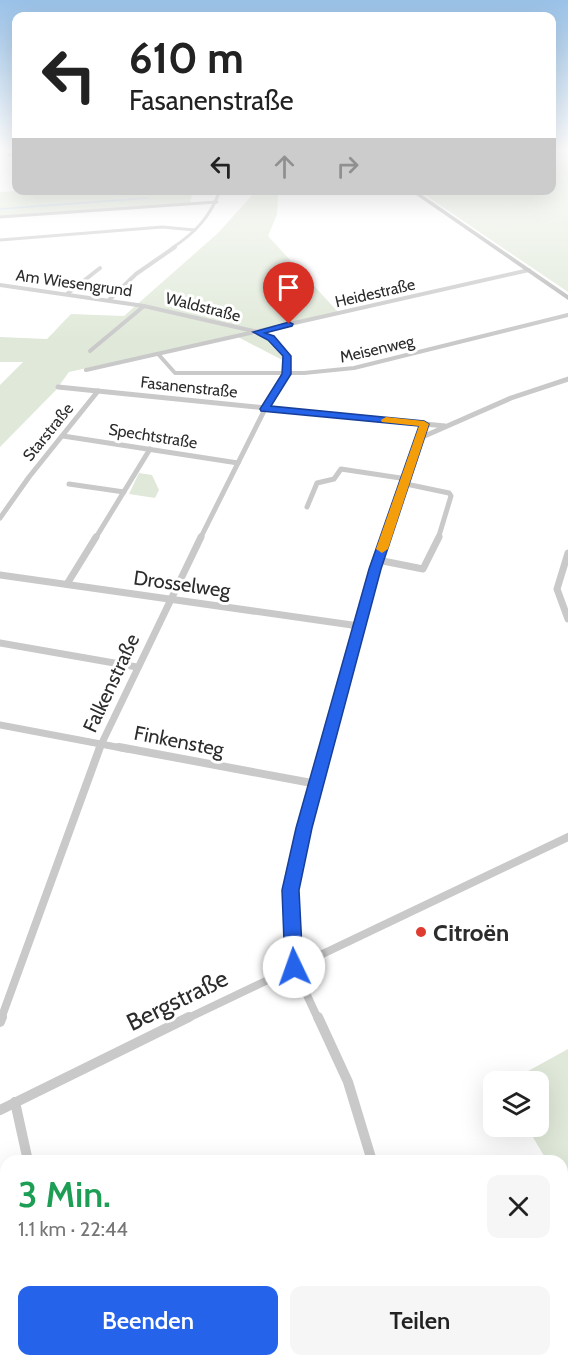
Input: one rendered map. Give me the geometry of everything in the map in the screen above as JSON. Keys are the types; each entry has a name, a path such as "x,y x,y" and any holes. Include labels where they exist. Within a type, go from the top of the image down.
{"street":[{"path":"0,217 62,213"},
{"path":"109,300 140,271 188,239 209,213"},
{"path":"444,213 568,300"},
{"path":"0,240 162,227 195,230"},
{"path":"67,294 100,267"},
{"name":"Heidestraße","path":"86,370 526,271"},
{"name":"Am Wiesengrund","path":"0,285 144,306"},
{"path":"90,351 144,306"},
{"name":"Waldstraße","path":"144,306 257,332"},
{"name":"Meisenweg","path":"159,355 175,373 287,374 354,368 568,315"},
{"path":"257,332 271,338 284,351 287,356 287,374"},
{"name":"Falkenstraße","path":"0,1022 101,744 170,598 264,409 287,374"},
{"path":"420,438 530,390 568,379"},
{"name":"Fasanenstraße","path":"58,387 445,426"},
{"name":"Starstraße","path":"0,518 22,486 98,392"},
{"path":"370,1155 348,1082 294,967 290,890 359,626 378,560 424,424"},
{"name":"Spechtstraße","path":"63,436 238,463"},
{"path":"67,584 150,449"},
{"path":"307,507 317,483 331,481 341,469 406,481 445,491 451,496 442,530 423,569 378,560"},
{"path":"69,484 123,492"},
{"path":"568,553 557,589 568,619"},
{"name":"Drosselweg","path":"0,574 359,626"},
{"path":"0,644 137,667"},
{"name":"Finkensteg","path":"0,725 317,784"},
{"name":"Bergstraße","path":"0,1110 568,837"},
{"path":"15,1102 27,1155"}],"green space":[{"path":"0,213 58,213 0,217"},
{"path":"236,213 277,213 268,236 339,313 69,372 56,390 0,447 0,385 23,362 0,362 0,337 47,339 71,314 124,316 218,233"},
{"path":"451,213 568,213 568,292"},
{"path":"252,334 264,337 278,345 286,362 238,337"},
{"path":"139,473 152,475 159,490 155,498 129,494"},
{"path":"568,1049 568,1155 543,1155 533,1137 549,1137 549,1071 528,1071"}],"slow traffic":[{"path":"382,549 406,484 424,424 386,420"}],"place":[{"name":"Citroën","path":"421,932"}],"route":[{"path":"289,324 257,332 267,334 287,356 287,374 264,409 424,424 406,484 375,569 304,828 290,890 294,967"}]}
